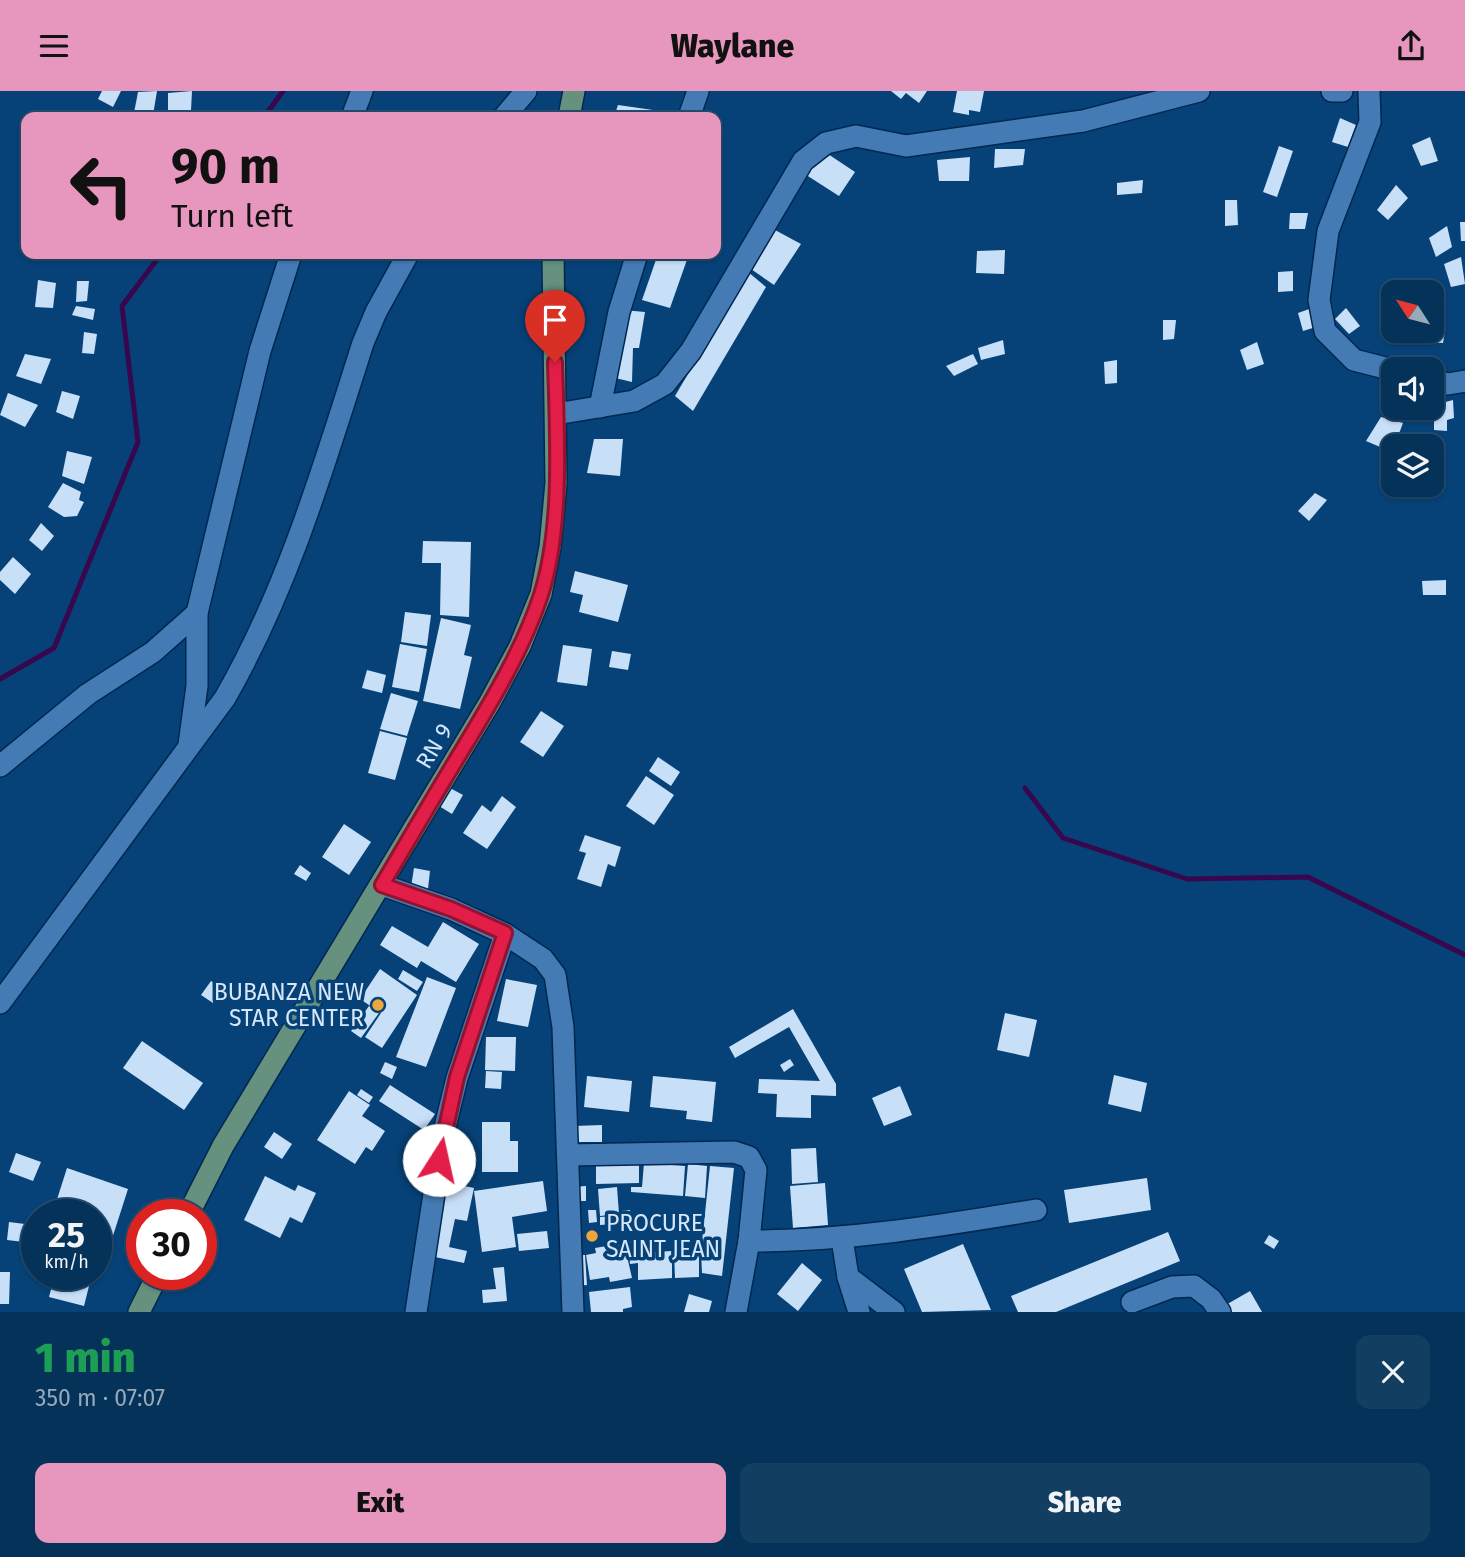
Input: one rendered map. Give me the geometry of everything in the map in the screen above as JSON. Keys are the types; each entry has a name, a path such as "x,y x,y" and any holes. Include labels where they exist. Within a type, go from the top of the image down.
{"main road":[{"path":"570,112 574,91"},
{"name":"RN 9","path":"196,1199 223,1146 490,702 520,646 541,594 550,547 555,496 554,259"},
{"path":"139,1312 150,1290"}],"street":[{"path":"354,112 362,91"},
{"path":"508,112 526,91"},
{"path":"691,112 698,91"},
{"path":"556,414 634,401 665,384 691,351 803,160 826,143 856,137 905,146 919,145 1083,121 1199,91"},
{"path":"1332,91 1342,91"},
{"path":"1369,91 1370,122 1328,232 1319,300 1325,331 1354,360 1381,367"},
{"path":"189,747 197,686 197,613 206,589 257,363 289,259"},
{"path":"0,1003 225,698 252,651 299,544 363,343 376,312 405,259"},
{"path":"600,407 619,312 635,259"},
{"path":"1444,383 1465,381"},
{"path":"0,766 88,694 153,652 197,613"},
{"path":"382,885 451,909 505,933 543,959 555,975 563,1027 573,1312"},
{"path":"416,1312 443,1135 457,1077 505,933"},
{"path":"568,1155 734,1152 749,1157 756,1170 749,1241 736,1312"},
{"path":"749,1241 842,1239 925,1229 1036,1210"},
{"path":"842,1239 848,1277 859,1312"},
{"path":"848,1277 894,1312"},
{"path":"1132,1302 1172,1287 1194,1286 1211,1299 1220,1312"}],"building":[{"path":"102,91 121,91 113,107 98,99"},
{"path":"157,91 154,112 134,112 138,92"},
{"path":"192,91 191,110 168,112 168,93"},
{"path":"891,91 927,91 919,103 906,93 901,99"},
{"path":"957,91 984,91 980,112 969,110 969,115 953,112"},
{"path":"618,105 653,110 653,112 616,112"},
{"path":"1340,118 1356,125 1348,147 1332,142"},
{"path":"1430,137 1438,161 1421,166 1412,145"},
{"path":"1279,146 1293,151 1277,197 1263,192"},
{"path":"995,149 1025,149 1023,165 994,168"},
{"path":"822,150 855,172 839,196 800,171"},
{"path":"970,157 969,181 939,181 937,160"},
{"path":"1143,180 1142,193 1117,195 1117,183"},
{"path":"1396,185 1408,198 1388,220 1377,210"},
{"path":"1225,200 1237,200 1238,225 1225,226"},
{"path":"1290,213 1308,213 1305,229 1289,229"},
{"path":"1460,222 1465,222 1465,241 1461,241"},
{"path":"1447,226 1452,247 1436,257 1429,238"},
{"path":"775,230 801,244 774,285 751,269"},
{"path":"1005,250 1004,274 976,273 977,251"},
{"path":"1461,257 1465,284 1451,287 1444,264"},
{"path":"656,259 687,259 670,308 642,300"},
{"path":"1293,271 1293,291 1278,292 1278,272"},
{"path":"748,272 766,287 693,411 675,396"},
{"path":"38,280 56,283 53,308 35,307"},
{"path":"77,281 89,281 87,301 76,302"},
{"path":"76,306 95,309 93,320 72,315"},
{"path":"1312,308 1316,327 1303,331 1298,313"},
{"path":"1346,308 1360,326 1349,334 1335,319"},
{"path":"623,310 645,312 639,348 633,348 632,382 611,377"},
{"path":"1163,320 1176,320 1174,339 1163,340"},
{"path":"84,332 97,334 94,354 82,353"},
{"path":"1003,340 1005,354 981,360 978,348"},
{"path":"1257,342 1264,364 1247,370 1240,350"},
{"path":"25,354 51,359 41,384 16,376"},
{"path":"973,354 978,364 954,376 946,366"},
{"path":"1117,360 1117,383 1105,384 1104,362"},
{"path":"62,391 80,396 73,419 56,412"},
{"path":"8,393 38,405 25,427 0,415"},
{"path":"1453,400 1454,418 1447,420 1447,431 1434,430 1434,420 1444,420 1444,402"},
{"path":"1381,417 1381,420 1403,423 1399,434 1381,434 1381,447 1366,441"},
{"path":"594,439 623,439 620,476 587,473"},
{"path":"67,451 92,457 84,484 62,476"},
{"path":"63,483 81,492 79,500 84,502 77,516 64,517 48,507"},
{"path":"1315,493 1327,500 1309,521 1298,511"},
{"path":"41,523 54,536 42,551 29,540"},
{"path":"423,541 471,542 469,617 440,615 441,563 422,563"},
{"path":"13,557 31,574 15,594 0,580 0,572"},
{"path":"575,571 628,585 618,622 579,612 583,595 570,592"},
{"path":"1446,580 1446,595 1423,595 1422,581"},
{"path":"405,612 431,615 427,646 401,642"},
{"path":"441,618 471,625 464,655 472,657 460,709 423,701"},
{"path":"400,644 427,649 419,692 392,687"},
{"path":"563,645 592,649 587,686 557,682"},
{"path":"612,651 631,654 628,670 609,667"},
{"path":"367,670 386,675 382,693 362,688"},
{"path":"391,693 418,701 407,736 380,729"},
{"path":"541,711 564,726 543,757 520,742"},
{"path":"380,731 407,738 395,780 368,773"},
{"path":"658,757 680,772 671,786 649,771"},
{"path":"646,776 674,795 654,825 626,806"},
{"path":"450,788 463,795 452,814 439,806"},
{"path":"502,796 516,807 487,849 463,833 482,805 491,812"},
{"path":"344,824 371,842 349,875 322,857"},
{"path":"585,835 621,847 615,867 608,864 601,887 577,879 586,853 579,851"},
{"path":"300,865 311,873 306,881 294,874"},
{"path":"414,868 430,871 428,889 411,887"},
{"path":"443,922 479,944 456,982 421,961 417,968 380,945 392,926 428,947"},
{"path":"380,969 417,995 382,1048 365,1037 381,1013 360,999"},
{"path":"403,970 423,982 417,991 398,979"},
{"path":"427,977 456,988 426,1067 396,1057"},
{"path":"506,979 537,985 528,1027 497,1021"},
{"path":"211,981 223,989 213,1003 201,995"},
{"path":"369,1006 379,1013 361,1038 351,1031"},
{"path":"793,1009 836,1084 836,1096 811,1095 811,1118 776,1117 777,1094 758,1093 759,1079 820,1081 789,1027 735,1058 729,1047"},
{"path":"1005,1013 1037,1020 1029,1057 997,1050"},
{"path":"486,1037 516,1037 515,1071 485,1070"},
{"path":"142,1041 203,1083 184,1110 123,1068"},
{"path":"790,1059 794,1065 784,1072 780,1065"},
{"path":"385,1062 397,1067 392,1079 380,1073"},
{"path":"486,1071 502,1072 501,1089 485,1088"},
{"path":"1114,1075 1147,1083 1141,1112 1108,1104"},
{"path":"587,1076 632,1081 629,1112 584,1107"},
{"path":"653,1076 716,1082 712,1122 686,1119 687,1111 650,1107"},
{"path":"390,1085 435,1114 424,1130 379,1101"},
{"path":"900,1086 912,1115 884,1126 872,1098"},
{"path":"361,1089 373,1097 369,1103 357,1095"},
{"path":"349,1091 370,1105 362,1116 385,1131 372,1151 366,1147 355,1164 317,1140"},
{"path":"482,1122 510,1122 510,1141 518,1141 518,1172 482,1172"},
{"path":"602,1125 602,1142 574,1142 574,1126"},
{"path":"274,1132 292,1144 282,1159 264,1147"},
{"path":"816,1148 818,1182 792,1184 791,1149"},
{"path":"16,1153 41,1162 33,1181 9,1172"},
{"path":"596,1161 639,1161 639,1183 596,1184"},
{"path":"644,1163 685,1166 683,1196 631,1192 631,1187 642,1187"},
{"path":"688,1164 707,1166 705,1198 685,1196"},
{"path":"710,1166 734,1168 722,1276 702,1273 701,1251"},
{"path":"67,1168 128,1189 112,1239 112,1199 57,1199"},
{"path":"265,1176 295,1191 298,1185 316,1193 302,1223 290,1217 280,1238 244,1220"},
{"path":"1147,1178 1151,1210 1069,1223 1064,1190"},
{"path":"543,1181 547,1211 512,1217 516,1247 482,1252 474,1191"},
{"path":"446,1182 474,1188 467,1221 455,1219 449,1247 467,1251 464,1263 430,1256"},
{"path":"825,1183 828,1225 793,1228 790,1186"},
{"path":"586,1186 586,1201 572,1201 572,1187"},
{"path":"617,1187 619,1214 600,1216 598,1189"},
{"path":"588,1210 596,1210 597,1222 589,1223"},
{"path":"630,1210 631,1224 615,1225 615,1217 622,1216 621,1211"},
{"path":"613,1216 614,1224 600,1225 600,1217"},
{"path":"9,1222 21,1224 21,1242 7,1240"},
{"path":"547,1231 549,1248 519,1251 517,1234"},
{"path":"1168,1232 1180,1261 1056,1312 1018,1312 1011,1296"},
{"path":"1269,1235 1279,1241 1274,1249 1264,1243"},
{"path":"628,1241 635,1241 637,1260 637,1253 672,1251 672,1278 638,1280 638,1263 630,1264"},
{"path":"624,1243 632,1278 610,1282 609,1277 590,1280 586,1255 596,1253 595,1248"},
{"path":"963,1244 991,1310 922,1312 904,1269"},
{"path":"674,1251 699,1251 699,1277 675,1278"},
{"path":"585,1255 587,1285 575,1286 573,1256"},
{"path":"802,1263 822,1280 798,1311 777,1294"},
{"path":"504,1267 507,1301 483,1303 482,1290 496,1289 493,1268"},
{"path":"0,1272 10,1272 9,1304 0,1304"},
{"path":"630,1287 632,1307 623,1309 623,1312 591,1312 589,1292"},
{"path":"51,1290 88,1290 84,1306 49,1297"},
{"path":"1250,1291 1262,1312 1227,1312 1224,1306"},
{"path":"689,1294 712,1301 709,1312 684,1312"}],"waterway":[{"path":"268,112 283,91"},
{"path":"0,679 54,648 138,442 122,306 157,259"},
{"path":"1025,788 1063,838 1187,879 1308,877 1465,955"}],"place":[{"name":"BUBANZA NEW STAR CENTER","path":"378,1005"},
{"name":"PROCURE SAINT JEAN","path":"592,1236"}],"route":[{"path":"439,1160 457,1077 505,933 451,909 382,885 490,702 520,646 541,594 550,547 556,483 555,362"}]}
